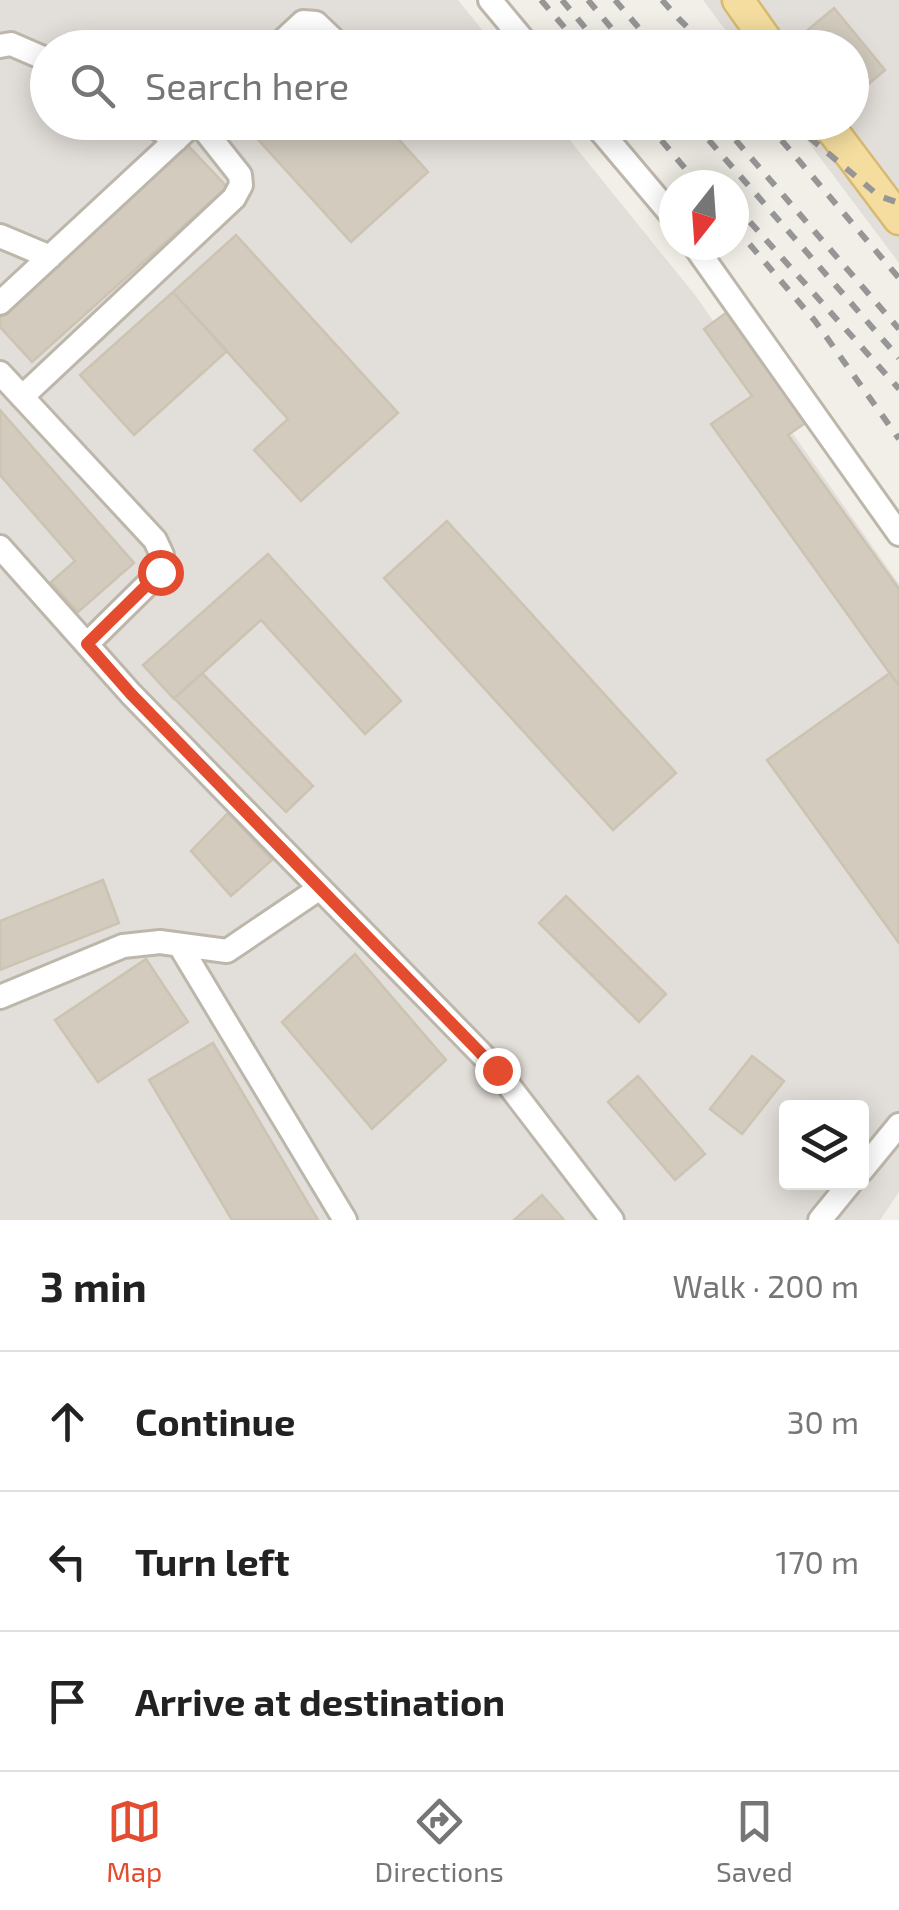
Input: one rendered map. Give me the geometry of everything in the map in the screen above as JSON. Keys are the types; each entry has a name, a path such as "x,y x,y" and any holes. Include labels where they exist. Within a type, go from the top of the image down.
{"main road":[{"path":"738,0 759,30"},
{"path":"839,140 899,220"}],"street":[{"path":"490,0 515,30"},
{"path":"295,30 303,22 316,23 323,30"},
{"path":"4,42 30,53"},
{"path":"0,304 176,140"},
{"path":"22,397 234,198 241,185 240,175 211,140"},
{"path":"609,140 659,200"},
{"path":"0,236 50,257"},
{"path":"705,260 899,534"},
{"path":"0,373 155,540 162,555 160,572 87,644"},
{"path":"0,546 131,694 497,1070 612,1220"},
{"path":"0,997 123,946 160,942 228,951 320,888"},
{"path":"180,946 345,1220"},
{"path":"869,1161 899,1125"},
{"path":"820,1220 844,1190"}],"shaded area":[{"path":"0,0 458,0 482,30 30,30 30,140 570,140 659,250 659,260 667,260 695,295 899,584 899,1192 880,1220 0,1220"},
{"path":"703,0 899,0 899,263 807,140 869,140 869,30 725,30"}],"building":[{"path":"834,8 852,30 808,30"},
{"path":"869,51 885,70 869,84"},
{"path":"181,140 227,187 32,362 0,327 0,317 95,232 88,223"},
{"path":"258,140 399,140 428,172 351,242"},
{"path":"236,235 398,413 301,501 254,450 288,419 173,292"},
{"path":"173,292 227,351 134,435 80,375"},
{"path":"734,307 814,417 788,435 899,589 899,686 711,424 752,396 704,329"},
{"path":"0,410 134,563 78,612 51,582 75,561 0,475"},
{"path":"447,521 676,773 613,830 384,578"},
{"path":"268,554 401,701 365,734 261,620 174,699 143,665"},
{"path":"202,673 313,786 286,812 174,698"},
{"path":"890,673 899,686 899,943 767,760"},
{"path":"228,813 272,860 231,896 191,851"},
{"path":"103,880 119,923 0,970 0,921"},
{"path":"566,896 666,994 639,1022 539,923"},
{"path":"355,954 446,1060 372,1129 282,1022"},
{"path":"146,959 188,1022 98,1082 55,1020"},
{"path":"213,1043 318,1220 232,1220 149,1080"},
{"path":"752,1056 784,1081 742,1134 710,1109"},
{"path":"638,1076 705,1154 675,1180 608,1102"},
{"path":"542,1195 564,1220 514,1220"}],"railway":[{"path":"541,0 567,30"},
{"path":"562,0 587,30"},
{"path":"588,0 613,30"},
{"path":"615,0 641,30"},
{"path":"662,0 690,30"},
{"path":"661,140 686,170"},
{"path":"709,140 899,358"},
{"path":"736,140 899,329"},
{"path":"781,140 899,278"},
{"path":"812,140 879,196 899,203"},
{"path":"749,221 899,389"},
{"path":"749,244 815,321 899,439"}],"route":[{"path":"160,572 87,644 497,1070"}]}
